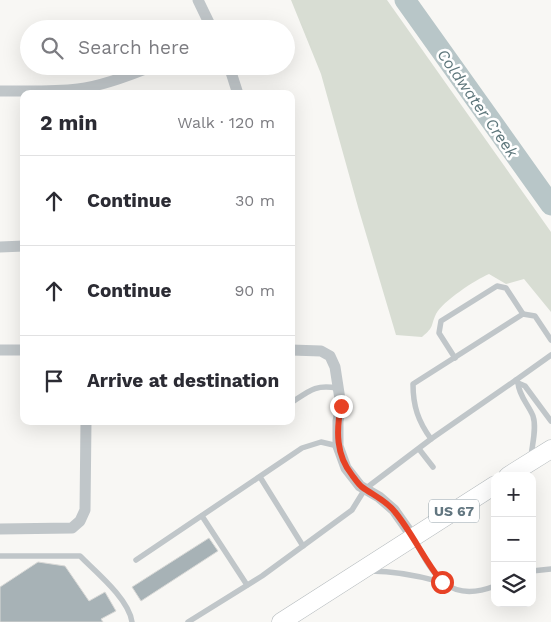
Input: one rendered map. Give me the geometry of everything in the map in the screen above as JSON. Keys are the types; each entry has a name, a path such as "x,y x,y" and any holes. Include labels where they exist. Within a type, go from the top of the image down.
{"main road":[{"path":"514,472 551,449"},
{"name":"US 67","path":"281,622 491,488"}],"street":[{"path":"198,0 208,20"},
{"path":"65,90 80,89 129,75"},
{"path":"231,75 237,90"},
{"path":"0,91 20,91"},
{"path":"0,247 20,246"},
{"path":"0,350 20,350"},
{"path":"295,350 322,351 330,356 335,367 341,406 338,421 338,446 346,468 360,486 379,497 394,510 413,537"},
{"path":"0,529 72,528 80,521 86,510 86,425"}],"lane":[{"path":"455,358 439,333 441,321 497,286 506,288 523,314"},
{"path":"431,439 421,425 413,400 413,384 523,314 535,316 551,340"},
{"path":"188,622 247,585 352,510 365,489 431,439 517,382 551,355"},
{"path":"517,382 525,386 551,421"},
{"path":"517,382 519,390 534,418 530,462"},
{"path":"295,400 308,392 323,386 338,388"},
{"path":"136,560 302,448 320,442 338,446"},
{"path":"420,448 433,467"},
{"path":"260,477 303,546"},
{"path":"202,516 247,585"},
{"path":"413,537 424,558 442,582 454,591 475,592 491,587"},
{"path":"0,556 80,556 117,594 131,616 132,622"},
{"path":"536,571 551,569"},
{"path":"360,571 395,571 442,582"}],"shaded area":[{"path":"291,0 387,0 551,232 551,312 524,279 506,284 489,274 468,286 445,303 436,314 431,328 422,337 396,335 321,74"}],"building":[{"path":"209,538 218,551 141,601 132,587"},
{"path":"38,562 65,566 89,601 105,592 116,611 101,619 103,622 0,622 0,587"}],"waterway":[{"name":"Coldwater Creek","path":"405,0 551,205"}],"route":[{"path":"341,406 338,421 338,446 346,468 360,486 379,497 394,510 413,537 424,558 442,582"}]}
